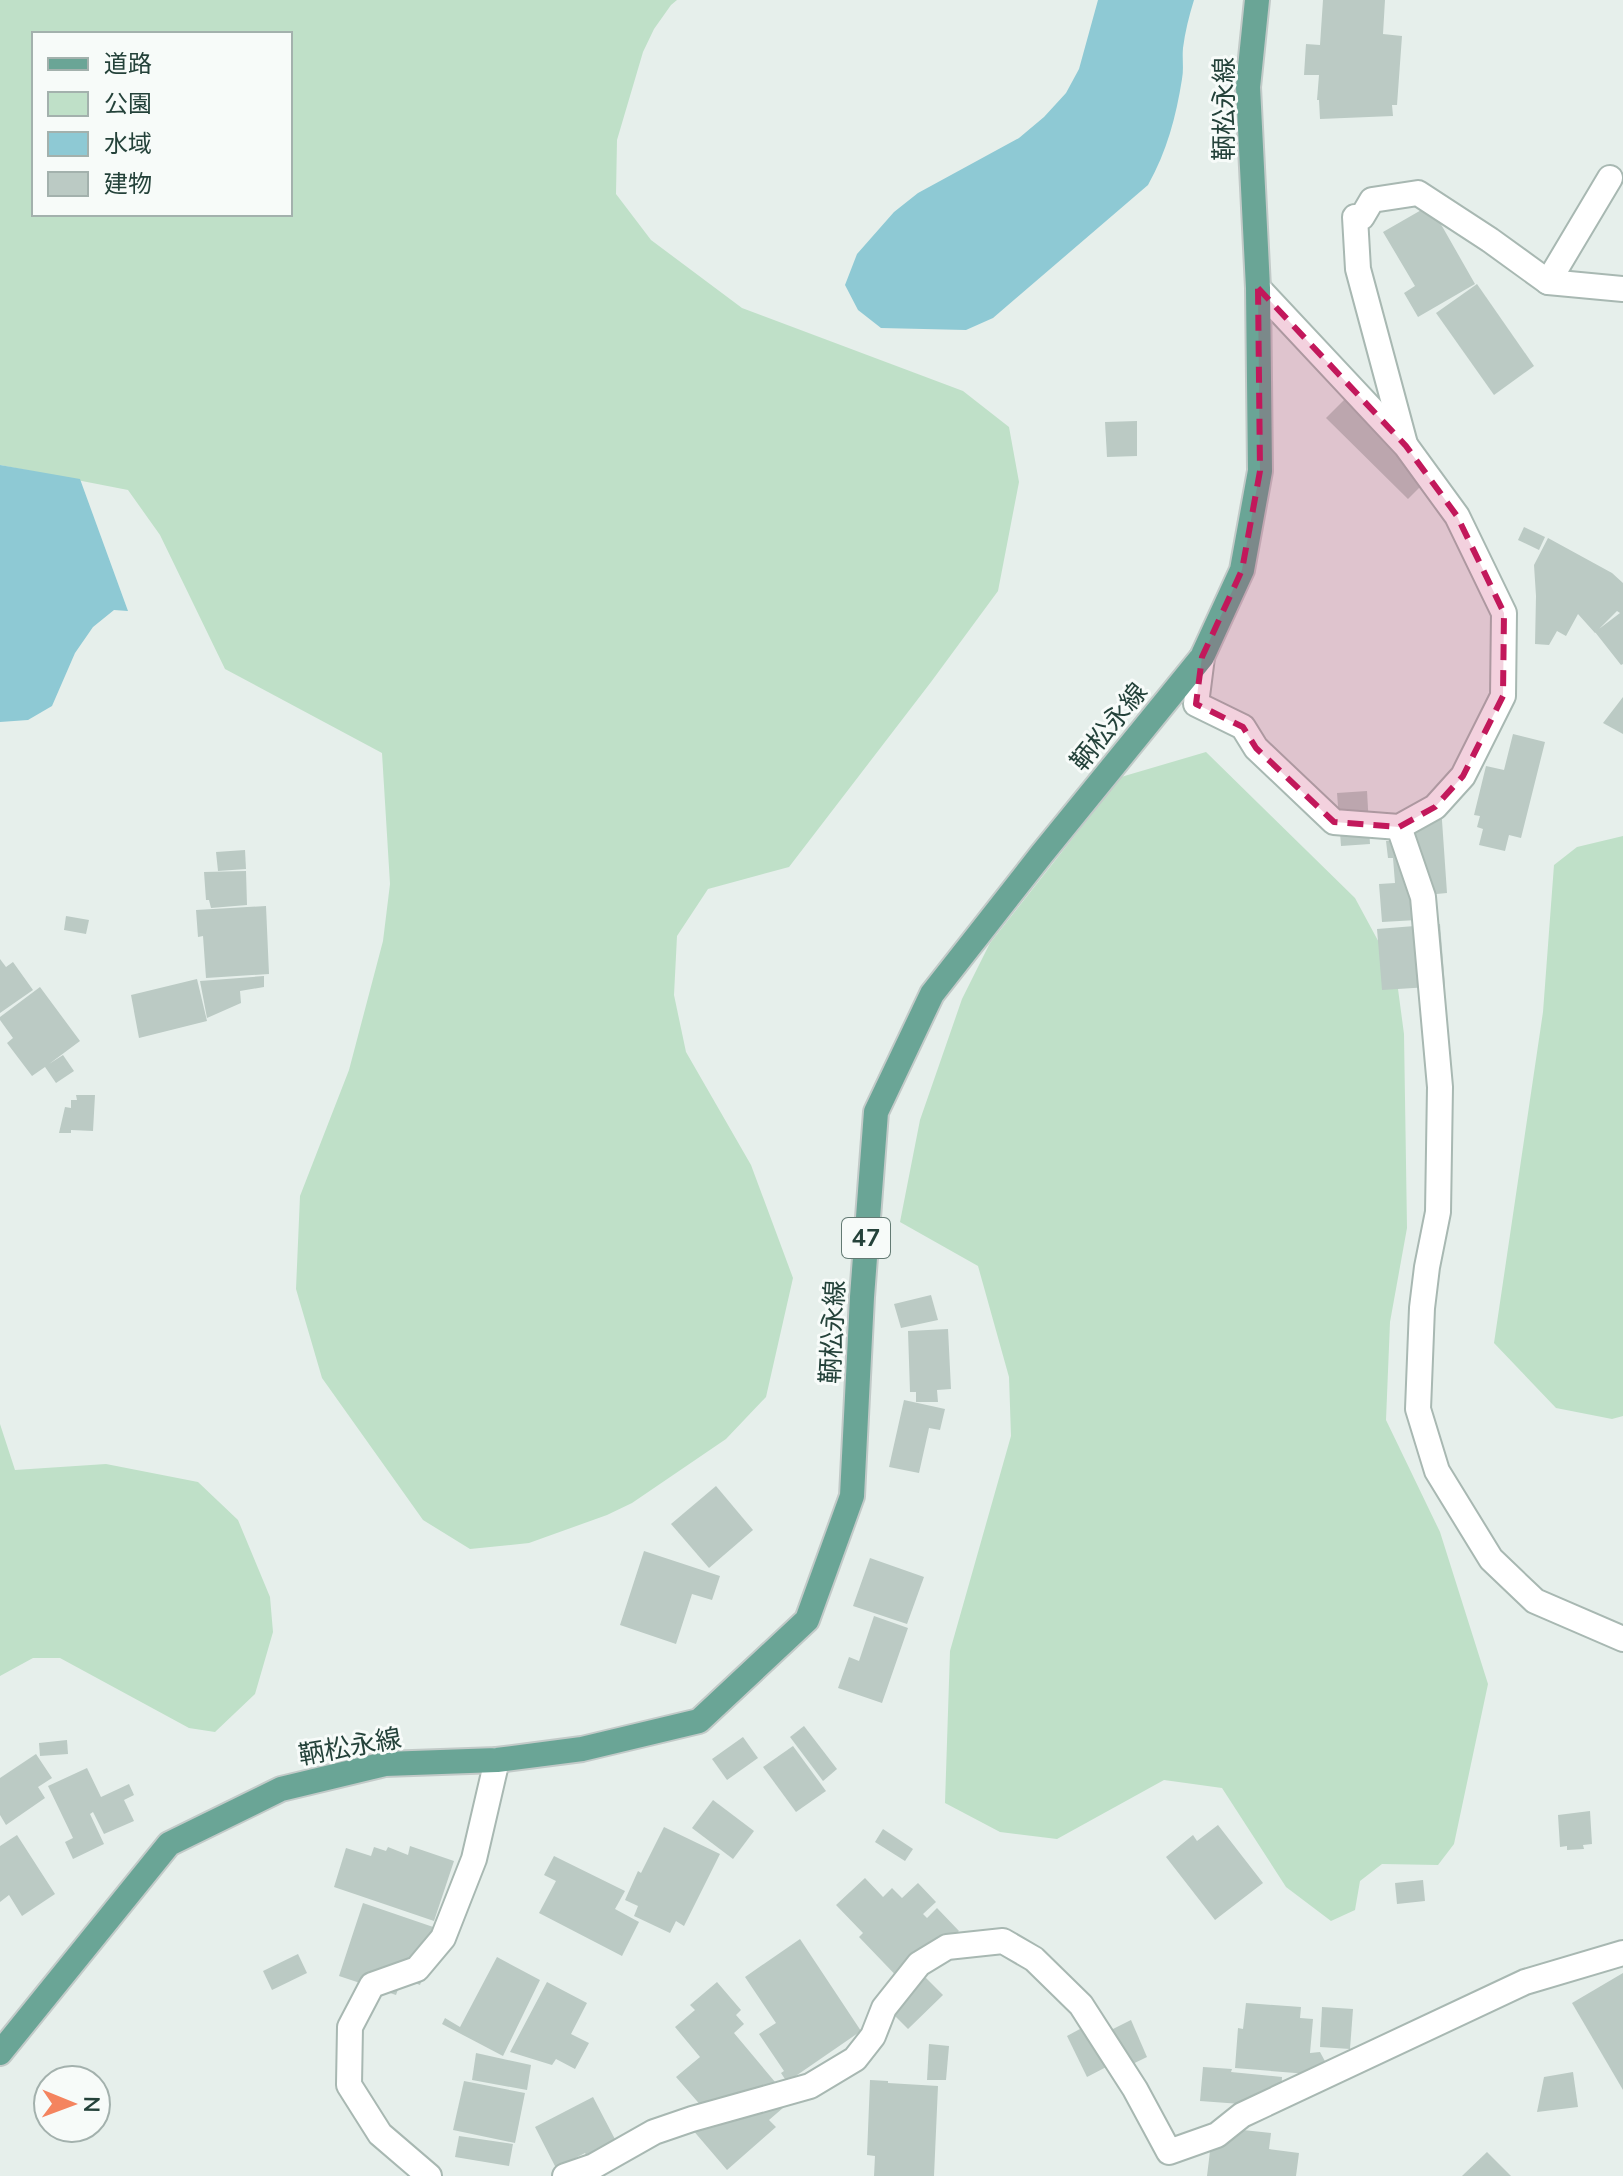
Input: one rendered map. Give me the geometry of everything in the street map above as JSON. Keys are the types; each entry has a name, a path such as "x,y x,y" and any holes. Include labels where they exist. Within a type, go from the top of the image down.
{"main road":[{"name":"鞆松永線","path":"0,2053 169,1844 281,1789 385,1764 497,1760 582,1749 699,1721 807,1620 852,1496 862,1297 876,1112 932,994 1202,657 1242,570 1260,471 1258,288 1248,87 1257,0"}],"street":[{"path":"1548,282 1610,178"},
{"path":"1406,446 1358,269 1355,217 1362,217 1372,200 1418,193 1548,282 1623,289"},
{"path":"1202,657 1196,704 1243,727 1256,748 1334,822 1399,827 1435,807 1463,776 1503,696 1504,613 1457,516 1406,446 1258,288"},
{"path":"1399,827 1423,897 1440,1087 1438,1212 1424,1295 1418,1409 1437,1471 1491,1559 1535,1601 1623,1639"},
{"path":"429,2176 380,2134 349,2085 350,2027 372,1985 417,1969 443,1938 474,1859 497,1760"},
{"path":"565,2176 594,2166 654,2132 810,2086 844,2066 855,2059 873,2036 884,2008 919,1964 947,1947 1003,1941 1034,1959 1081,2005 1135,2089 1169,2152 1217,2135 1242,2115 1525,1982 1623,1953"}],"highlighted area":[{"path":"1258,288 1406,446 1457,516 1504,613 1503,696 1463,776 1435,807 1399,827 1334,822 1256,748 1243,727 1196,704 1202,657 1242,570 1260,471"}],"green space":[{"path":"0,0 677,0 654,29 643,52 617,140 616,194 651,240 742,308 963,391 1009,427 1019,482 998,591 789,867 708,889 677,936 674,995 686,1052 751,1165 793,1278 766,1397 726,1439 632,1503 529,1543 470,1549 423,1520 322,1378 296,1289 300,1196 349,1070 383,941 390,884 382,753 225,669 160,535 128,490 0,465"},
{"path":"1206,752 1355,898 1396,974 1404,1034 1407,1228 1390,1322 1386,1420 1440,1532 1488,1684 1454,1844 1438,1865 1382,1864 1360,1881 1355,1910 1331,1921 1286,1887 1222,1788 1164,1780 1057,1839 1000,1832 945,1803 950,1651 1011,1436 1009,1377 978,1266 900,1222 920,1120 962,999 990,943 1121,777"},
{"path":"1623,836 1623,1416 1612,1419 1556,1408 1494,1343 1543,1012 1554,865 1577,847"},
{"path":"0,1424 15,1470 106,1464 198,1482 238,1520 270,1597 273,1632 255,1694 215,1732 189,1728 60,1658 33,1658 0,1676"}],"water":[{"path":"1098,0 1194,0 1184,42 1183,75 1174,120 1166,147 1148,185 993,318 966,330 881,328 858,310 845,285 857,254 894,212 918,193 1019,138 1044,117 1066,93 1079,69"},
{"path":"0,465 80,479 128,611 114,610 93,627 75,653 52,706 28,720 0,722"}],"building":[{"path":"1323,0 1385,0 1383,34 1402,36 1397,105 1392,105 1393,116 1320,119 1317,100 1319,75 1304,75 1306,44 1320,45"},
{"path":"1430,205 1475,284 1418,317 1404,293 1415,286 1383,232"},
{"path":"1477,284 1534,366 1494,395 1436,313"},
{"path":"1349,395 1362,408 1357,413 1426,481 1408,499 1326,418"},
{"path":"1137,421 1137,456 1107,457 1105,422"},
{"path":"1524,527 1545,537 1539,550 1518,540"},
{"path":"1548,538 1612,573 1623,583 1623,664 1578,614 1566,636 1557,631 1549,645 1535,644 1534,565","holes":["1617,611 1620,613 1599,629"]},
{"path":"1623,697 1623,734 1603,723"},
{"path":"1513,734 1545,742 1521,838 1509,835 1505,851 1479,845 1483,829 1477,827 1480,816 1474,815 1486,766 1504,770"},
{"path":"1367,791 1370,844 1341,846 1337,793"},
{"path":"1441,806 1447,893 1415,896 1417,920 1382,922 1379,884 1395,883 1393,858 1388,858 1386,841 1392,841"},
{"path":"245,850 246,869 218,871 216,852"},
{"path":"246,871 247,905 211,908 209,900 206,900 204,872"},
{"path":"266,906 269,974 206,978 203,936 198,937 196,910"},
{"path":"66,916 89,920 86,934 64,930"},
{"path":"1440,924 1445,986 1382,990 1377,929"},
{"path":"0,959 6,967 13,962 33,990 0,1013"},
{"path":"264,976 264,987 240,991 241,1003 207,1018 200,981"},
{"path":"197,979 207,1021 139,1038 131,995"},
{"path":"40,987 80,1041 49,1064 63,1055 74,1071 56,1083 45,1067 32,1076 7,1043 13,1038 0,1020"},
{"path":"76,1095 95,1095 93,1131 59,1133 65,1107 71,1108 71,1100 77,1100"},
{"path":"931,1295 938,1320 901,1328 894,1304"},
{"path":"948,1329 951,1389 937,1390 938,1402 916,1402 916,1392 910,1392 908,1331"},
{"path":"904,1400 945,1409 940,1430 929,1428 919,1473 889,1467"},
{"path":"716,1486 753,1530 709,1568 671,1524"},
{"path":"644,1551 720,1576 712,1600 692,1594 676,1644 620,1625"},
{"path":"870,1558 924,1577 907,1624 853,1606"},
{"path":"874,1616 908,1628 882,1703 838,1688 849,1657 859,1661"},
{"path":"804,1726 837,1769 823,1781 790,1737"},
{"path":"743,1737 758,1758 727,1780 712,1759"},
{"path":"67,1740 68,1754 40,1756 39,1743"},
{"path":"793,1746 826,1791 796,1812 763,1767"},
{"path":"36,1754 52,1778 38,1787 45,1798 6,1825 0,1815 0,1778"},
{"path":"87,1768 101,1797 129,1784 134,1795 124,1800 134,1821 104,1834 93,1812 90,1814 104,1844 73,1859 65,1842 73,1838 48,1786"},
{"path":"713,1800 754,1831 733,1859 692,1828"},
{"path":"1590,1811 1592,1844 1583,1845 1584,1849 1567,1850 1567,1846 1560,1847 1558,1815"},
{"path":"1218,1825 1263,1883 1215,1920 1166,1857 1193,1835 1197,1841"},
{"path":"664,1827 720,1854 684,1926 676,1921 670,1933 634,1916 638,1906 625,1900"},
{"path":"883,1829 913,1849 905,1861 875,1842"},
{"path":"17,1835 55,1894 22,1916 9,1895 0,1902 0,1846"},
{"path":"410,1846 454,1861 434,1921 334,1887 346,1848 371,1856 374,1847 386,1851 388,1847 408,1855"},
{"path":"554,1856 625,1891 615,1909 639,1922 622,1956 539,1913 556,1881 544,1875"},
{"path":"865,1878 883,1897 892,1888 902,1898 918,1883 936,1902 923,1914 927,1918 937,1908 959,1931 923,1975 943,1995 908,2029 886,2007 907,1987 859,1937 863,1933 836,1905"},
{"path":"1423,1880 1425,1901 1397,1904 1395,1883"},
{"path":"363,1903 439,1929 420,1985 402,1978 396,1995 339,1976"},
{"path":"800,1939 861,2031 787,2082 781,2073 784,2071 759,2034 776,2023 745,1977"},
{"path":"298,1954 307,1973 272,1990 263,1971"},
{"path":"497,1957 540,1980 503,2056 442,2024 445,2018 460,2027"},
{"path":"1623,1973 1623,2090 1572,2003"},
{"path":"547,1982 587,2003 571,2034 589,2043 575,2069 556,2059 552,2065 510,2052"},
{"path":"717,1982 741,2010 736,2015 744,2024 734,2033 791,2101 769,2120 776,2127 727,2170 686,2122 703,2108 676,2077 700,2057 675,2027 695,2010 690,2005"},
{"path":"1246,2003 1301,2007 1300,2018 1313,2019 1310,2053 1320,2052 1326,2063 1308,2074 1235,2068 1238,2028 1243,2029"},
{"path":"1322,2007 1353,2009 1350,2049 1320,2047"},
{"path":"1131,2020 1147,2057 1118,2071 1101,2035"},
{"path":"1091,2023 1112,2064 1087,2077 1067,2036"},
{"path":"929,2044 949,2046 946,2080 927,2080"},
{"path":"476,2053 531,2065 527,2090 472,2080"},
{"path":"1203,2067 1282,2077 1281,2094 1268,2106 1200,2101"},
{"path":"1573,2072 1578,2107 1537,2112 1544,2077"},
{"path":"870,2080 938,2086 934,2176 874,2176 875,2156 867,2155"},
{"path":"464,2081 525,2093 515,2143 453,2130"},
{"path":"593,2097 618,2145 589,2160 585,2153 556,2168 535,2127"},
{"path":"1215,2127 1271,2133 1269,2149 1299,2153 1296,2176 1207,2176"},
{"path":"459,2136 513,2144 509,2166 455,2157"},
{"path":"1487,2152 1511,2176 1462,2176"}]}
